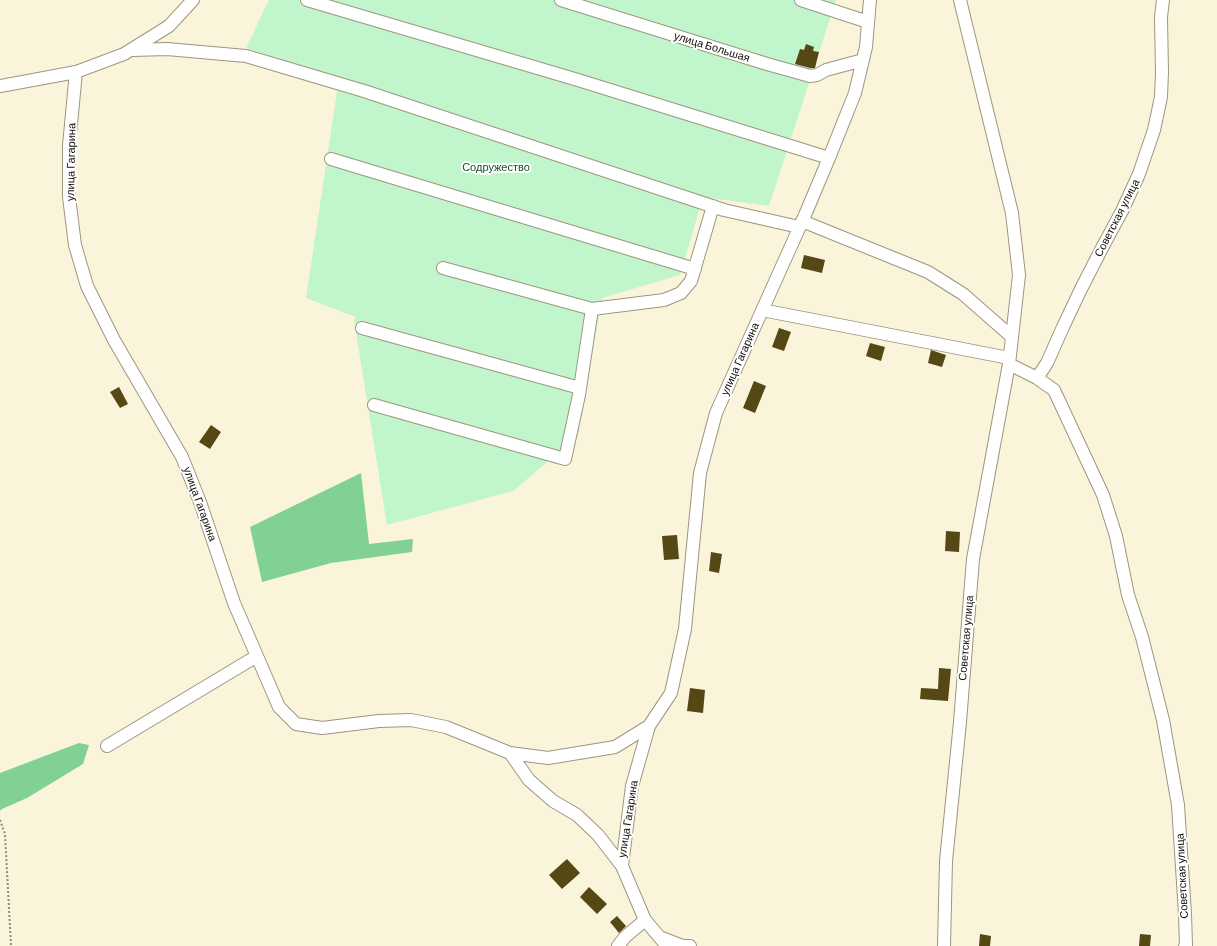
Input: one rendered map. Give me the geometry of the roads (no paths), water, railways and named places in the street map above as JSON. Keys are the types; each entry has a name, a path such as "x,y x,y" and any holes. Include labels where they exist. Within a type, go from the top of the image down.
{"street":[{"path":"0,86 76,72 124,54 169,26 193,0"},
{"path":"307,0 570,77 829,158"},
{"name":"улица Большая","path":"561,0 810,76 863,60"},
{"path":"801,0 868,22"},
{"name":"улица Гагарина","path":"622,866 632,786 649,726 671,693 685,629 700,473 716,413 829,158 855,93 866,46 870,0"},
{"path":"762,310 1009,361 1019,275 1012,213 960,0"},
{"name":"Советская улица","path":"1037,378 1047,363 1062,327 1122,212 1140,174 1154,130 1161,97 1161,17 1163,0"},
{"path":"132,50 167,49 246,56 371,94 713,206 800,224 928,272 963,294 1012,337"},
{"name":"улица Гагарина","path":"76,72 69,144 69,197 75,245 87,286 114,340 182,457 200,502 234,603 279,708 296,724 322,728 379,721 411,720 446,727 510,753 548,758 615,747 649,726"},
{"path":"331,159 695,269"},
{"path":"443,268 592,309 664,300 682,293 691,280 713,206"},
{"path":"374,405 566,459 580,388 592,309"},
{"path":"362,328 580,388"},
{"name":"Советская улица","path":"944,946 946,861 960,722 973,559 1009,361 1054,390 1103,495 1116,536 1128,595 1142,637 1163,720 1178,805 1185,914 1185,946"},
{"path":"108,746 257,656"},
{"name":"улица Гагарина","path":"510,753 529,780 553,801 577,816 598,835 622,866 645,920 665,942"},
{"path":"618,946 625,937 645,920"},
{"path":"665,942 690,946"}],"park label":[{"name":"Содружество","path":"496,167"}]}
